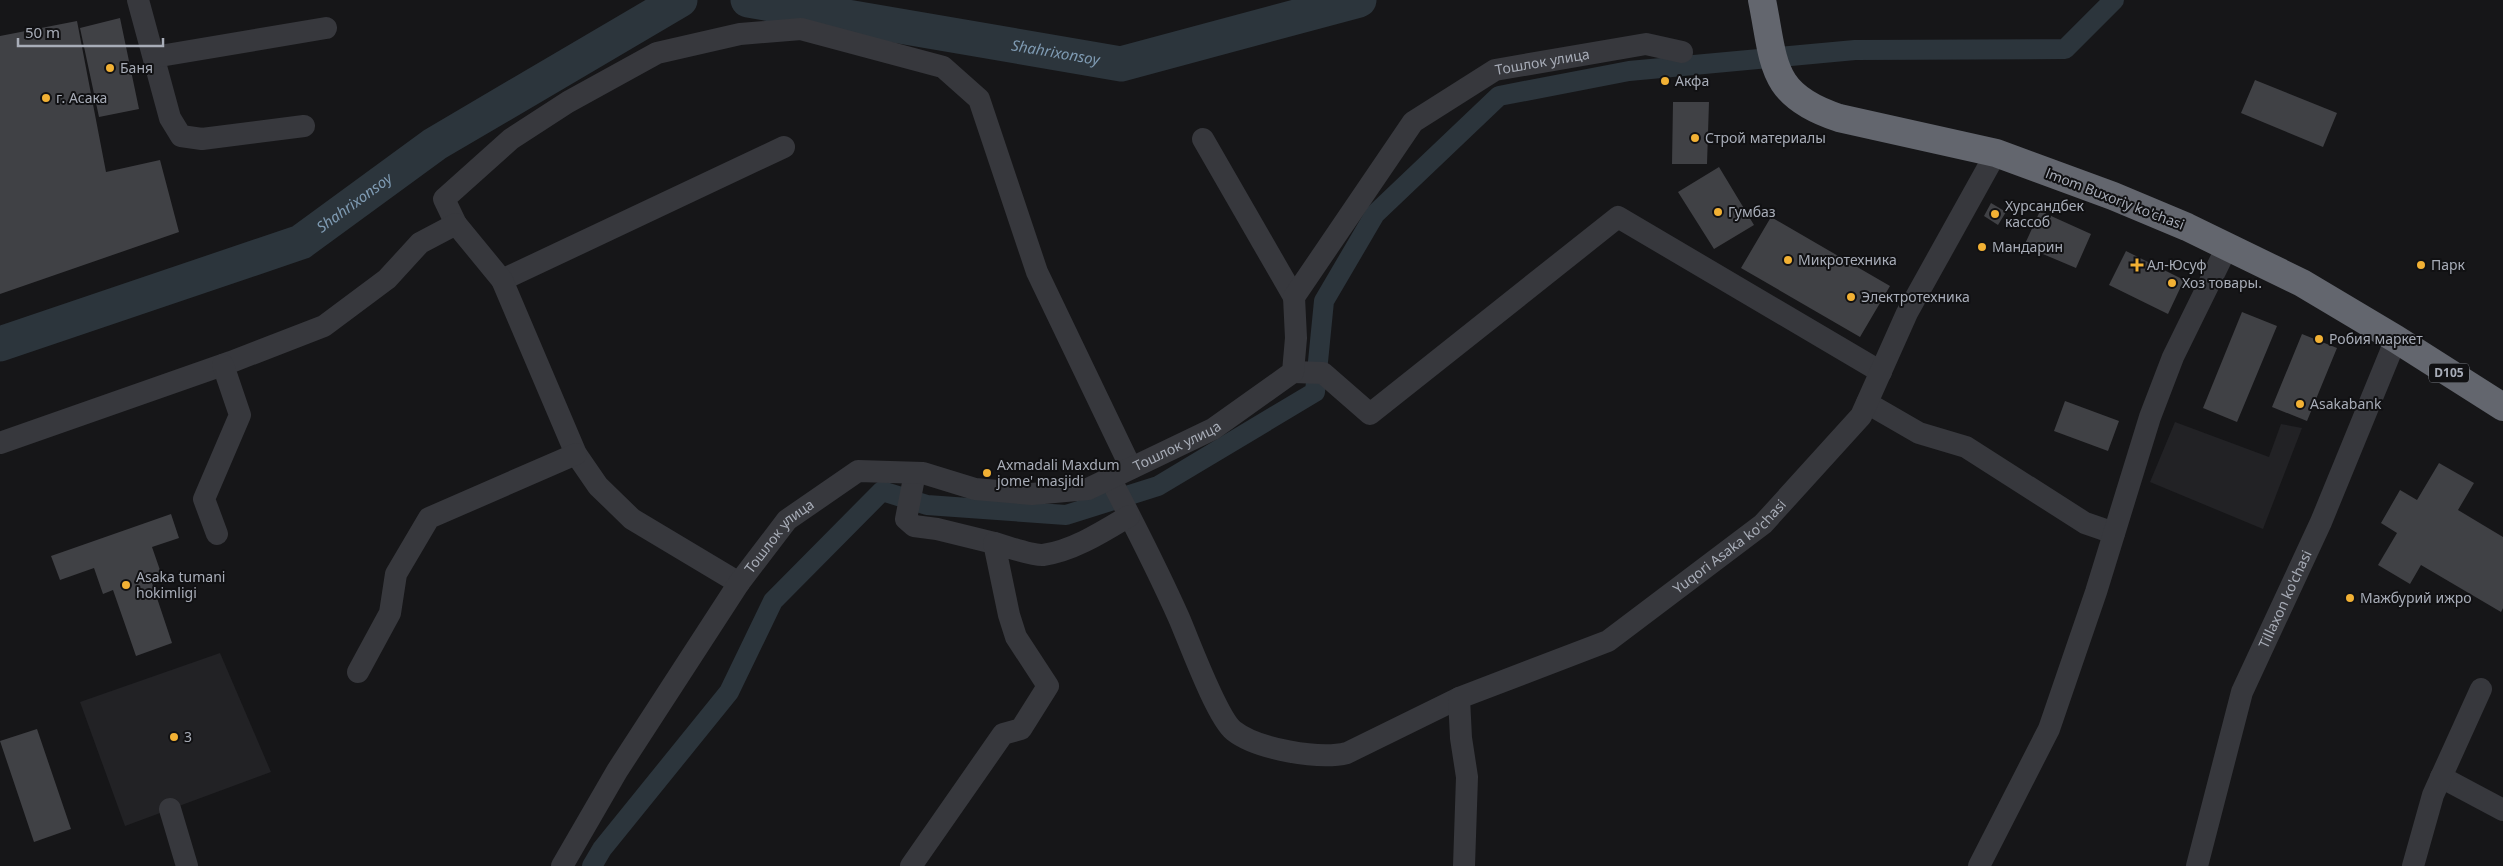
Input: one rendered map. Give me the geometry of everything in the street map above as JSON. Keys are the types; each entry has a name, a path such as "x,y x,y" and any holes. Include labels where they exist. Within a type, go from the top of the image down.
{"highway":[{"name":"lmom Buxoriy ko'chasi","path":"1762,0 1776,73 1786,87 1801,102 1817,111 1839,118 1996,153 2112,196 2228,245 2302,283 2396,339 2503,407"}],"street":[{"path":"138,0 170,118 181,136 202,140 304,126"},
{"path":"154,57 326,28"},
{"path":"739,583 632,519 598,486 576,454 502,280 456,224 444,199 511,139 568,102 657,53 740,34 801,29 943,67 979,99 1036,272 1131,468"},
{"name":"Тошлок улица","path":"1294,297 1413,122 1495,70 1646,44 1682,52"},
{"path":"1203,139 1294,297 1296,338 1308,372 1340,386 1370,414 1618,217 1881,372"},
{"path":"502,280 784,146"},
{"name":"Yuqori Asaka ko'chasi","path":"1111,479 1178,617 1216,705 1233,731 1272,748 1334,757 1362,746 1459,698 1608,641 1763,524 1862,416 1907,313 1996,153"},
{"path":"0,443 227,364 324,326 387,279 420,243 456,224"},
{"path":"1979,866 2049,729 2096,592 2150,417 2173,357 2228,245"},
{"name":"Tillaxon ko'chasi","path":"2198,866 2242,692 2321,522 2396,339"},
{"path":"217,534 204,499 240,415 227,364"},
{"name":"Тошлок улица","path":"562,866 617,771 739,583 787,520 858,471 915,473 975,489 1032,494 1088,489 1213,429 1308,372"},
{"path":"1868,403 1919,433 1966,447 2085,523 2114,533"},
{"path":"358,672 390,613 396,574 429,518 576,454"},
{"path":"915,473 906,519 914,526 937,529 1042,555 1068,547 1105,531 1129,516"},
{"path":"911,866 1003,734 1021,729 1048,686 1016,636 1007,606 994,543"},
{"path":"2413,866 2433,794 2481,689"},
{"path":"1459,698 1461,738 1468,777 1464,866"},
{"path":"2441,776 2503,810"},
{"path":"170,810 187,866"}],"shaded area":[{"path":"2175,422 2269,457 2281,424 2302,428 2263,529 2150,482"},
{"name":"3","path":"220,653 271,772 125,826 80,702"}],"building":[{"name":"Баня","path":"120,18 139,109 99,117 80,28"},
{"name":"г. Асака","path":"77,21 106,172 160,160 179,232 0,294 0,36"},
{"path":"2255,80 2337,113 2323,147 2241,113"},
{"path":"1673,102 1709,102 1707,164 1672,164"},
{"path":"1719,167 1754,225 1714,249 1678,192"},
{"name":"Хурсандбек кассоб","path":"1991,203 2006,212 1998,225 1984,216"},
{"path":"2040,211 2091,234 2076,268 2024,246"},
{"path":"1771,217 1890,286 1860,337 1741,268"},
{"path":"2126,251 2184,280 2168,314 2109,285"},
{"path":"2242,312 2277,326 2237,422 2203,408"},
{"path":"2302,334 2337,348 2307,421 2272,407"},
{"path":"2065,401 2119,421 2108,451 2054,431"},
{"path":"2439,463 2474,483 2458,510 2503,537 2503,608 2501,612 2421,565 2410,584 2378,565 2397,533 2381,523 2400,490 2417,500"},
{"name":"Asaka tumani hokimligi","path":"171,514 179,538 152,547 161,573 150,577 172,643 136,656 113,590 103,594 94,568 60,580 51,556"},
{"path":"37,729 71,829 34,842 0,741"}],"waterway":[{"name":"Shahrixonsoy","path":"0,344 301,242 435,144 680,0"},
{"name":"Shahrixonsoy","path":"748,0 1121,64 1359,0"},
{"path":"592,866 602,849 729,692 773,601 882,491 927,505 1066,515 1158,486 1315,392 1324,301 1375,214 1499,96 1629,71 1855,50 2065,49 2114,0"}],"place":[{"name":"Баня","path":"110,68"},
{"name":"Акфа","path":"1665,81"},
{"name":"г. Асака","path":"46,98"},
{"name":"Строй материалы","path":"1695,138"},
{"name":"Гумбаз","path":"1718,212"},
{"name":"Хурсандбек кассоб","path":"1995,214"},
{"name":"Мандарин","path":"1982,247"},
{"name":"Микротехника","path":"1788,260"},
{"name":"Ал-Юсуф","path":"2137,265"},
{"name":"Парк","path":"2421,265"},
{"name":"Хоз товары.","path":"2172,283"},
{"name":"Электротехника","path":"1851,297"},
{"name":"Робия маркет","path":"2319,339"},
{"name":"Asakabank","path":"2300,404"},
{"name":"Axmadali Maxdum jome' masjidi","path":"987,473"},
{"name":"Asaka tumani hokimligi","path":"126,585"},
{"name":"Мажбурий ижро","path":"2350,598"},
{"name":"3","path":"174,737"}]}
